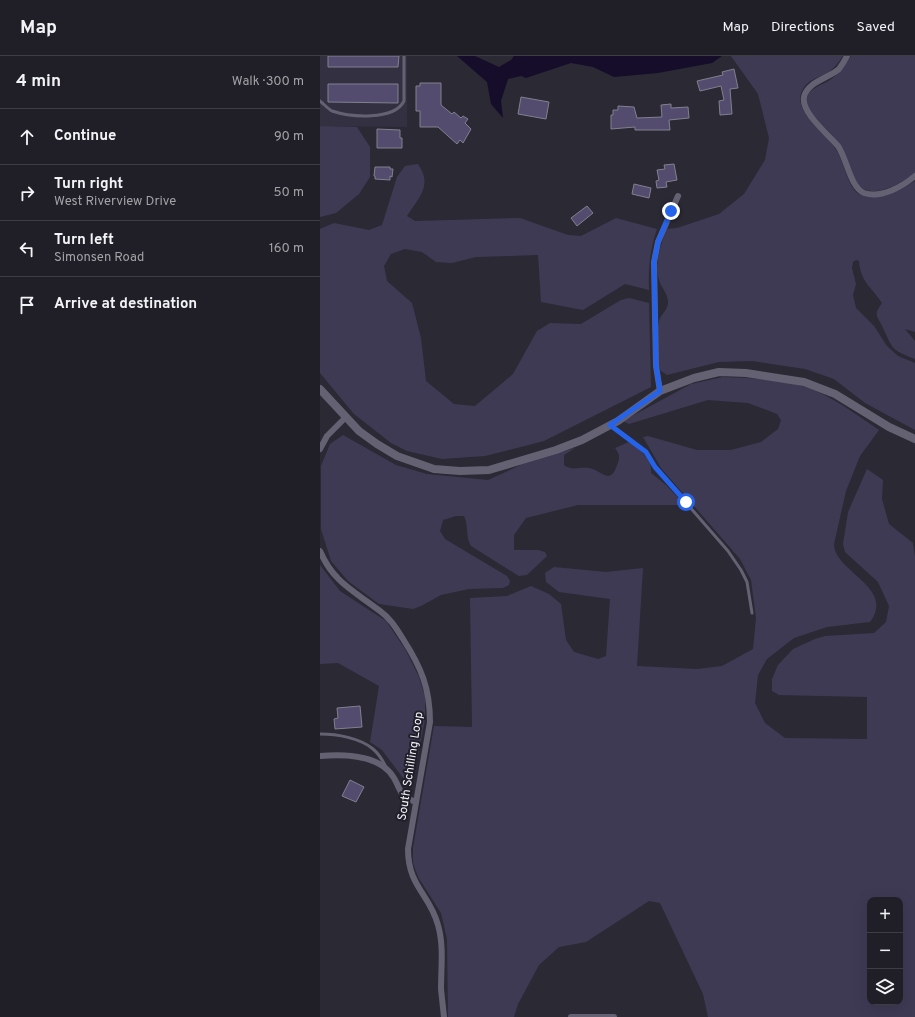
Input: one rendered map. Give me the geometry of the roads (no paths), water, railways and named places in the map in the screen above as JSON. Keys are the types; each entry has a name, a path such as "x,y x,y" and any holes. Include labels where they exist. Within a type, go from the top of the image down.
{"street":[{"path":"847,56 838,69 814,84 807,91 804,98 807,111 845,157 855,185 860,191 866,194 887,191 903,186 915,176"},
{"path":"660,391 656,366 654,262 658,242 678,196"},
{"path":"320,389 359,431 397,456 434,468 460,471 489,470 530,459 582,440 610,425 660,391 694,378 719,372 746,373 804,382 835,394 889,427 915,438"},
{"path":"320,449 328,436 346,418"},
{"name":"South Schilling Loop","path":"320,551 326,566 338,579 391,621 422,671 428,693 430,722 408,849 408,861 413,881 433,911 438,923 442,951 441,990 444,1017"},
{"path":"320,756 355,756 374,761 388,770 395,779 400,793 406,799 416,802"},
{"path":"571,1017 614,1017"}],"lane":[{"path":"320,101 331,110 345,113 369,115 393,112 401,107 404,101 404,56"},
{"path":"610,425 646,452 655,467 728,551 747,582 752,613"},
{"path":"320,734 344,736 366,745 373,749 388,770"}]}
